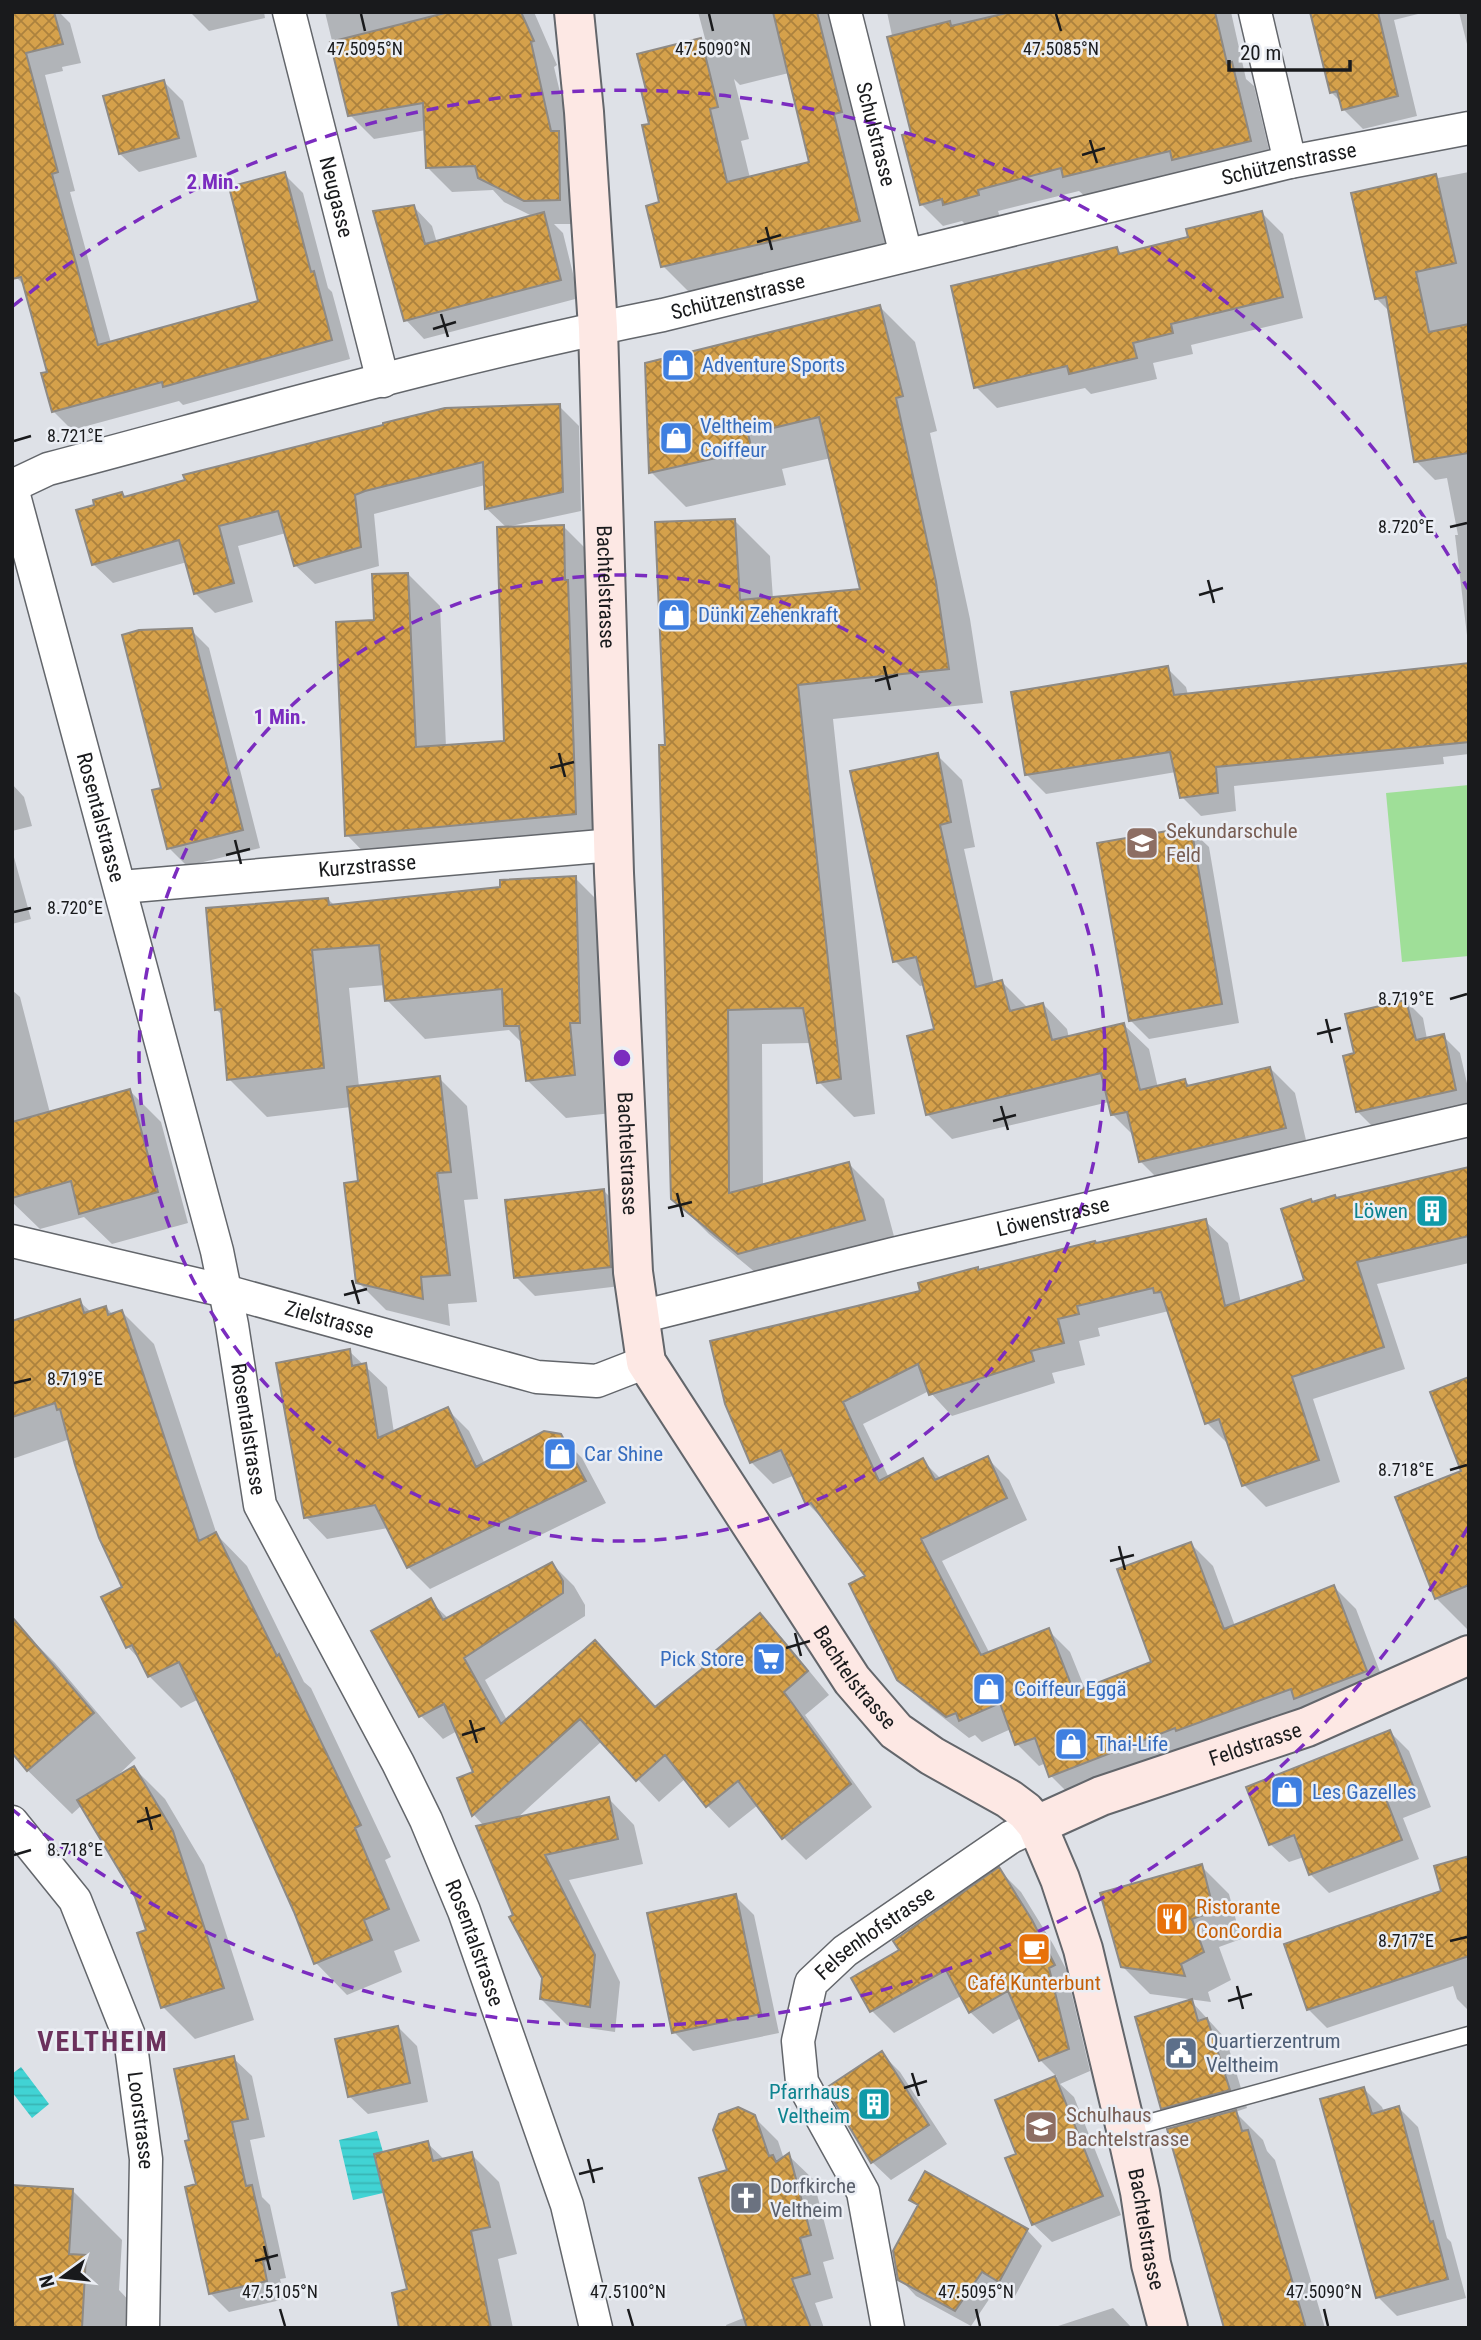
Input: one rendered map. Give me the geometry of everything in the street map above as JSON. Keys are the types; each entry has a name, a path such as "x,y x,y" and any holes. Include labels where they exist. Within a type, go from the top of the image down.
{"street":[{"name":"Neugasse","path":"289,12 383,380"},
{"name":"Bachtelstrasse","path":"574,12 584,112 598,328 613,845 633,1272 646,1362 852,1680 896,1731 932,1756 1009,1799 1037,1825 1053,1860 1083,1949 1140,2192 1151,2264 1168,2328"},
{"path":"1255,12 1290,162"},
{"name":"Schulstrasse","path":"851,14 906,255"},
{"name":"Schützenstrasse","path":"12,487 48,468 383,380 663,315 1290,162 1469,128"},
{"name":"Rosentalstrasse","path":"12,487 121,887 216,1251 232,1325 260,1505 398,1763 426,1820 464,1911 567,2204 596,2328"},
{"name":"Kurzstrasse","path":"121,887 613,845"},
{"name":"Löwenstrasse","path":"640,1317 893,1254 1469,1120"},
{"name":"Zielstrasse","path":"12,1241 225,1291 537,1377 597,1381 646,1362"},
{"name":"Feldstrasse","path":"1037,1825 1101,1796 1307,1727 1469,1655"},
{"name":"Loorstrasse","path":"12,1822 75,1900 130,2038 146,2159 143,2328"},
{"name":"Felsenhofstrasse","path":"888,2328 863,2192 802,2082 798,2041 811,1983 845,1951 1011,1837 1037,1825"}],"lane":[{"path":"1126,2129 1469,2035"}],"green space":[{"path":"1469,785 1469,956 1402,962 1386,793"}],"water":[{"path":"21,2067 49,2104 32,2118 12,2092 12,2074"},
{"path":"377,2131 383,2152 374,2154 383,2193 353,2200 339,2140"}],"building":[{"path":"12,12 54,12 63,44 26,53 58,172 52,174 98,345 258,301 229,187 285,172 332,340 163,387 162,382 52,412 41,373 47,372 21,277 12,279"},
{"path":"449,12 521,12 534,41 531,42 551,131 559,131 560,200 524,201 478,178 475,166 426,168 423,103 348,116 330,42"},
{"path":"773,12 817,12 842,112 834,114 860,221 661,267 646,206 659,202 642,125 649,124 641,90 646,90 637,54 701,38 718,107 710,109 727,182 809,162"},
{"path":"1011,12 1215,12 1227,63 1232,62 1251,141 1172,160 1170,151 1063,177 1061,168 978,190 979,195 943,205 942,199 920,205 902,135 911,133 887,37 950,21 951,26"},
{"path":"1310,12 1378,12 1398,96 1342,110 1337,91 1330,93"},
{"path":"164,80 179,138 119,154 103,96"},
{"path":"1436,174 1456,263 1416,272 1429,332 1469,324 1469,453 1414,462 1386,297 1375,299 1351,193"},
{"path":"414,205 425,244 544,212 561,280 404,321 373,211"},
{"path":"1262,211 1283,297 1171,324 1173,333 1133,343 1137,358 1069,374 1067,366 974,388 951,286 1117,247 1119,254 1188,237 1186,229"},
{"path":"880,305 903,396 896,398 936,582 949,669 798,685 841,1079 817,1083 803,1008 728,1010 729,1193 849,1162 865,1220 738,1254 671,1199 659,745 665,745 655,522 735,519 740,600 860,589 819,417 748,434 752,450 649,473 645,363"},
{"path":"560,404 563,492 485,509 483,462 365,491 355,495 361,547 294,566 278,511 219,526 234,583 194,594 179,540 92,565 76,510 94,505 93,500 122,492 124,497 185,480 183,475 445,408"},
{"path":"564,525 576,814 345,836 336,622 374,620 372,574 408,573 416,747 504,741 497,527"},
{"path":"192,628 243,830 167,849 152,790 161,788 122,635 139,630"},
{"path":"1469,663 1469,742 1216,767 1218,793 1180,798 1170,752 1025,775 1011,692 1168,666 1174,695"},
{"path":"938,753 951,822 940,825 976,987 1002,980 1010,1011 1043,1003 1052,1040 1124,1023 1140,1090 1185,1079 1187,1086 1270,1067 1286,1128 1139,1162 1127,1112 1111,1115 1101,1073 926,1115 907,1036 934,1029 916,957 893,962 850,771"},
{"path":"1191,827 1222,1004 1129,1021 1097,843"},
{"path":"576,876 580,1023 570,1023 575,1075 526,1081 519,1026 504,1026 502,989 385,1001 379,945 312,950 324,1068 227,1080 221,1009 215,1010 206,908 328,898 329,905 500,887 500,880"},
{"path":"1406,1000 1416,1040 1444,1034 1456,1090 1356,1112 1343,1056 1354,1053 1345,1014"},
{"path":"440,1076 451,1172 437,1173 450,1275 421,1277 423,1299 356,1283 344,1183 358,1181 347,1087"},
{"path":"130,1089 158,1192 79,1214 71,1181 12,1198 12,1122"},
{"path":"1469,1167 1469,1236 1357,1262 1384,1347 1292,1377 1319,1460 1242,1486 1219,1419 1205,1424 1161,1292 1154,1293 1153,1288 1077,1306 1079,1314 1058,1319 1064,1343 1031,1351 1034,1361 929,1395 918,1364 843,1402 879,1481 923,1458 935,1480 988,1456 1007,1498 921,1539 981,1655 1049,1628 1074,1692 1151,1662 1117,1569 1191,1542 1224,1629 1334,1585 1367,1671 1294,1699 1291,1689 1176,1731 1175,1728 1049,1777 1035,1738 1015,1745 1000,1703 959,1721 956,1713 946,1717 897,1680 849,1584 865,1576 811,1503 806,1505 781,1450 750,1463 725,1404 710,1341 920,1291 918,1283 978,1267 978,1270 1095,1241 1096,1243 1206,1219 1225,1306 1304,1280 1281,1209 1311,1199 1312,1202 1335,1195 1336,1198"},
{"path":"604,1189 611,1267 514,1278 505,1200"},
{"path":"80,1299 84,1313 106,1306 108,1315 122,1310 199,1541 216,1532 277,1656 279,1654 361,1825 355,1828 389,1909 364,1920 372,1940 314,1964 294,1912 231,1771 179,1662 148,1677 132,1645 126,1648 101,1597 122,1587 99,1538 60,1409 57,1410 55,1403 12,1417 12,1321"},
{"path":"350,1349 352,1366 366,1363 378,1438 448,1407 476,1467 544,1431 561,1434 586,1481 407,1568 375,1505 304,1518 276,1363"},
{"path":"1469,1377 1469,1585 1435,1599 1395,1497 1461,1471 1430,1392"},
{"path":"552,1562 563,1581 563,1593 464,1658 501,1724 595,1640 655,1707 703,1668 700,1664 760,1613 808,1671 784,1692 851,1784 782,1839 738,1781 706,1807 665,1755 636,1781 580,1719 472,1816 457,1778 473,1772 444,1704 419,1717 371,1631 431,1598 443,1620"},
{"path":"12,1617 94,1713 27,1771 12,1753"},
{"path":"1390,1730 1414,1788 1386,1799 1402,1840 1309,1875 1294,1835 1269,1845 1246,1787"},
{"path":"134,1766 173,1831 224,1988 161,2008 137,1933 146,1930 135,1897 77,1800"},
{"path":"609,1797 618,1839 545,1855 595,1955 590,2007 540,1999 542,1978 509,1917 513,1915 476,1826"},
{"path":"1469,1856 1469,1956 1307,2010 1284,1944 1441,1891 1434,1866"},
{"path":"1202,1864 1214,1911 1192,1919 1204,1952 1181,1964 1185,1976 1121,1967 1100,1893"},
{"path":"999,1867 1032,1920 1055,1965 1049,1968 1069,2049 1039,2061 1008,1991 969,2013 946,1970 870,2012 851,1978 899,1950 893,1941"},
{"path":"736,1894 761,2014 672,2033 647,1913"},
{"name":"Quartierzentrum Veltheim","path":"1192,1999 1198,2021 1207,2018 1230,2090 1161,2109 1135,2017"},
{"path":"398,2026 410,2083 348,2097 335,2039"},
{"name":"Pfarrhaus Veltheim","path":"882,2051 929,2125 871,2163 826,2088"},
{"path":"234,2056 248,2119 232,2122 246,2186 252,2185 269,2259 263,2261 267,2281 209,2294 185,2187 196,2184 185,2141 189,2140 174,2069"},
{"name":"Schulhaus Bachtelstrasse","path":"1055,2076 1103,2196 1032,2225 1005,2158 1016,2154 995,2100"},
{"path":"1364,2087 1372,2114 1399,2106 1448,2279 1376,2298 1320,2099"},
{"name":"Dorfkirche Veltheim","path":"738,2107 755,2115 769,2156 773,2155 776,2162 789,2153 811,2235 800,2238 810,2274 792,2279 811,2328 747,2328 699,2178 727,2170 713,2130 719,2114"},
{"path":"1236,2110 1242,2131 1248,2130 1306,2328 1224,2328 1167,2129"},
{"path":"428,2141 433,2161 472,2152 490,2227 471,2231 491,2328 399,2328 392,2293 407,2289 374,2154"},
{"path":"925,2171 1028,2229 999,2282 982,2272 955,2311 898,2280 893,2251 918,2205 909,2200"},
{"path":"12,2185 73,2189 69,2254 86,2255 82,2328 12,2328"}],"place":[{"name":"Adventure Sports","path":"678,365"},
{"name":"Veltheim Coiffeur","path":"676,438"},
{"name":"Dünki Zehenkraft","path":"674,615"},
{"name":"Sekundarschule Feld","path":"1142,843"},
{"name":"Löwen","path":"1432,1211"},
{"name":"Car Shine","path":"560,1454"},
{"name":"Pick Store","path":"769,1659"},
{"name":"Coiffeur Eggä","path":"989,1689"},
{"name":"Thai-Life","path":"1071,1744"},
{"name":"Les Gazelles","path":"1287,1792"},
{"name":"Ristorante ConCordia","path":"1172,1919"},
{"name":"Café Kunterbunt","path":"1034,1949"},
{"name":"Quartierzentrum Veltheim","path":"1181,2053"},
{"name":"Pfarrhaus Veltheim","path":"874,2104"},
{"name":"Schulhaus Bachtelstrasse","path":"1041,2127"},
{"name":"Dorfkirche Veltheim","path":"746,2198"}],"district":[{"name":"VELTHEIM","path":"103,2041"}]}
